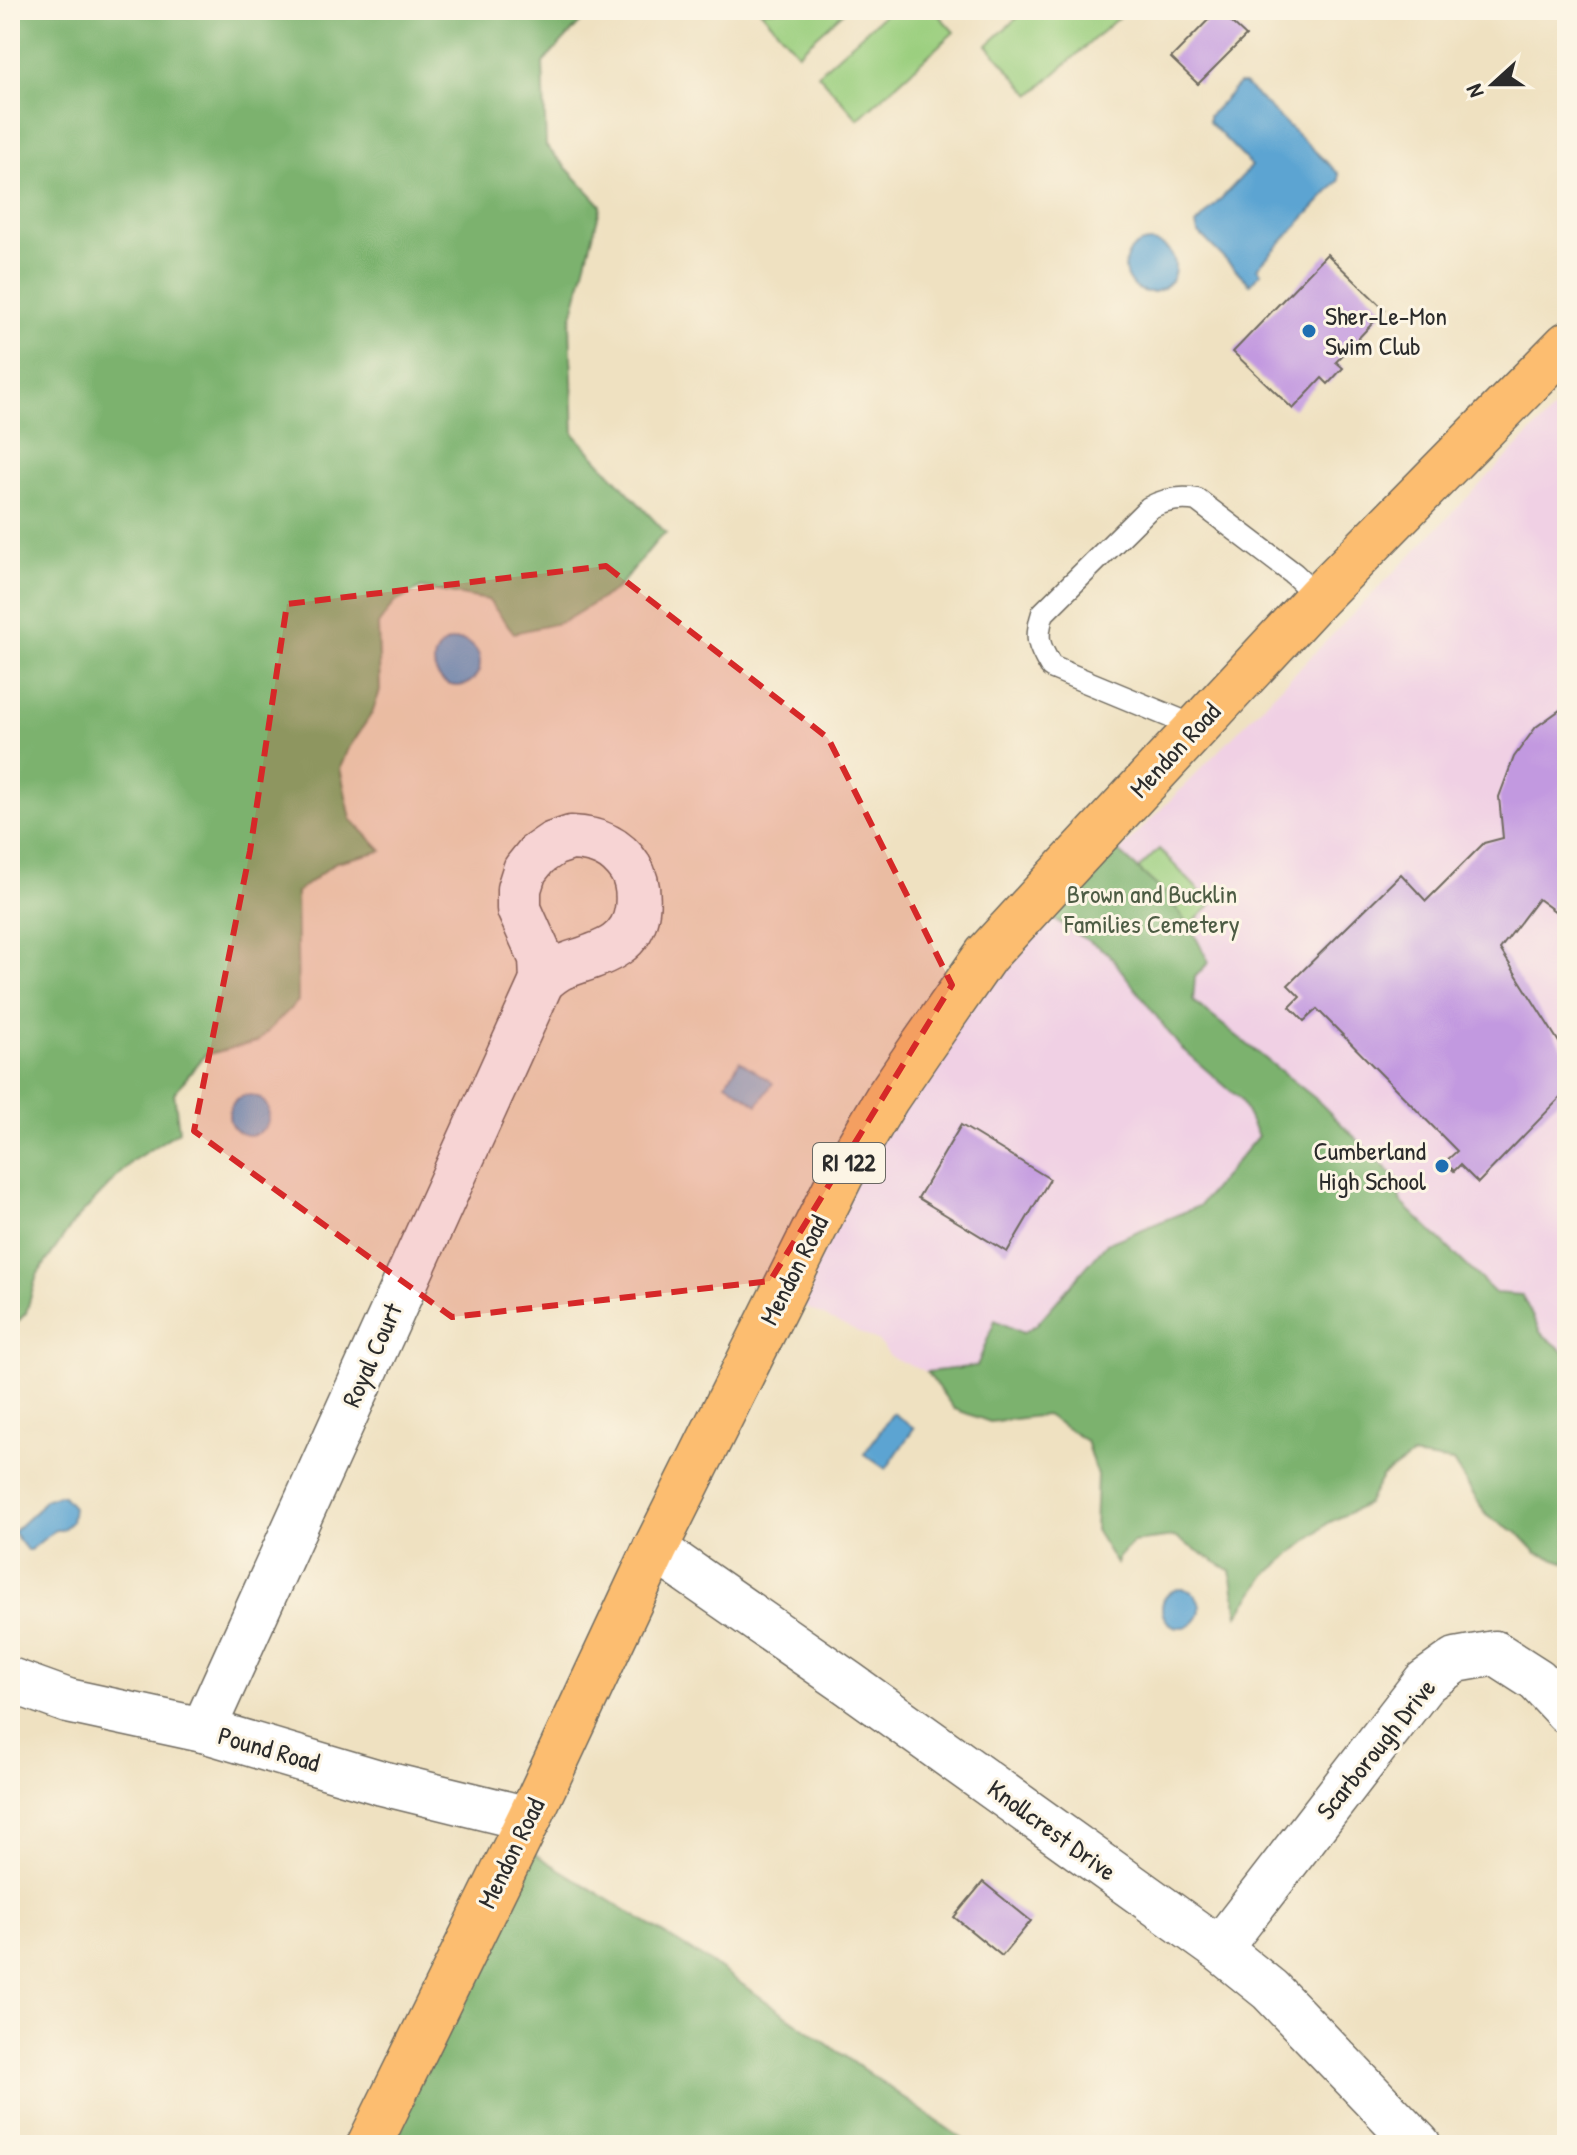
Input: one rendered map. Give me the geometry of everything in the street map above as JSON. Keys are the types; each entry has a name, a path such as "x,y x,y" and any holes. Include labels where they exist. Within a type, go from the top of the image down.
{"main road":[{"name":"Mendon Road","path":"369,2145 529,1819 655,1549 842,1174 887,1098 986,955 1318,597 1567,344"}],"street":[{"name":"Royal Court","path":"203,1730 542,981"},
{"name":"Knollcrest Drive","path":"655,1549 1219,1949 1270,1990 1419,2145"},
{"name":"Scarborough Drive","path":"1219,1949 1425,1682 1456,1660 1495,1653 1537,1680 1567,1712"},
{"name":"Pound Road","path":"10,1680 68,1701 203,1730 382,1783 529,1819"}],"lane":[{"path":"1196,727 1051,667 1039,648 1038,631 1043,613 1149,508 1160,502 1185,498 1197,500 1294,574 1318,597"}],"highlighted area":[{"path":"606,566 828,738 952,985 770,1281 452,1317 194,1131 250,851 287,604"}],"shaded area":[{"name":"Cumberland High School","path":"1567,396 1567,1429 1069,903"},
{"path":"1037,909 1108,953 1180,1047 1240,1099 1258,1136 1199,1206 1106,1244 1037,1324 1023,1333 995,1320 977,1366 927,1372 891,1357 879,1342 792,1301 832,1211"}],"green space":[{"path":"10,10 592,10 543,63 546,146 601,205 570,324 574,434 666,533 617,589 563,622 514,633 488,600 421,588 394,603 378,625 380,691 372,713 347,751 340,768 351,819 382,851 336,862 296,893 298,1001 257,1042 205,1055 174,1093 179,1131 132,1161 74,1222 37,1275 26,1313 10,1330"},
{"path":"760,10 846,10 798,53"},
{"path":"889,10 934,10 954,32 858,119 818,74"},
{"path":"1026,10 1114,10 1120,16 1031,95 987,45"},
{"path":"1098,833 1167,895 1194,934 1209,962 1195,977 1193,1001 1316,1099 1397,1179 1400,1201 1495,1293 1522,1295 1540,1332 1567,1354 1567,1563 1537,1553 1518,1533 1487,1516 1453,1462 1412,1456 1382,1477 1367,1504 1328,1523 1266,1575 1238,1615 1231,1571 1174,1537 1133,1542 1116,1564 1095,1530 1097,1476 1086,1441 1046,1415 990,1422 954,1409 927,1372 977,1366 995,1320 1023,1333 1037,1324 1106,1244 1199,1206 1258,1136 1240,1099 1180,1047 1108,953 1037,909"},
{"name":"Brown and Bucklin Families Cemetery","path":"1159,849 1212,904 1149,965 1096,910"},
{"path":"522,1846 719,1968 971,2145 395,2145 448,2002"}],"water":[{"path":"1239,84 1244,84 1339,174 1339,181 1257,268 1261,273 1250,284 1198,232 1196,225 1252,166 1209,122 1209,116"},
{"path":"1140,243 1160,243 1174,257 1174,277 1160,291 1140,291 1126,277 1126,257"},
{"path":"457,640 473,647 480,663 473,679 457,686 441,679 434,663 441,647"},
{"path":"740,1061 773,1083 758,1105 726,1083"},
{"path":"249,1095 263,1101 269,1115 263,1129 249,1135 235,1129 229,1115 235,1101"},
{"path":"893,1413 914,1428 886,1469 864,1454"},
{"path":"58,1495 73,1507 71,1522 27,1550 13,1532 44,1500"},
{"path":"1181,1589 1195,1594 1200,1608 1195,1622 1181,1627 1167,1622 1162,1608 1167,1594"}],"building":[{"path":"1218,10 1246,36 1198,84 1171,58"},
{"name":"Sher-Le-Mon Swim Club","path":"1327,254 1385,310 1336,362 1343,368 1328,384 1322,378 1293,409 1233,352"},
{"path":"1567,705 1567,920 1538,899 1500,949 1567,1055 1567,1102 1561,1097 1478,1183 1460,1165 1454,1171 1445,1162 1457,1151 1317,1009 1304,1021 1290,1007 1300,997 1288,985 1401,874 1426,901 1484,843 1503,838 1499,797 1514,757 1536,727"},
{"path":"961,1125 1050,1179 1007,1252 918,1198"},
{"path":"983,1882 1031,1921 1002,1956 954,1917"}],"place":[{"name":"Sher-Le-Mon Swim Club","path":"1309,331"},
{"name":"Cumberland High School","path":"1442,1166"}]}
